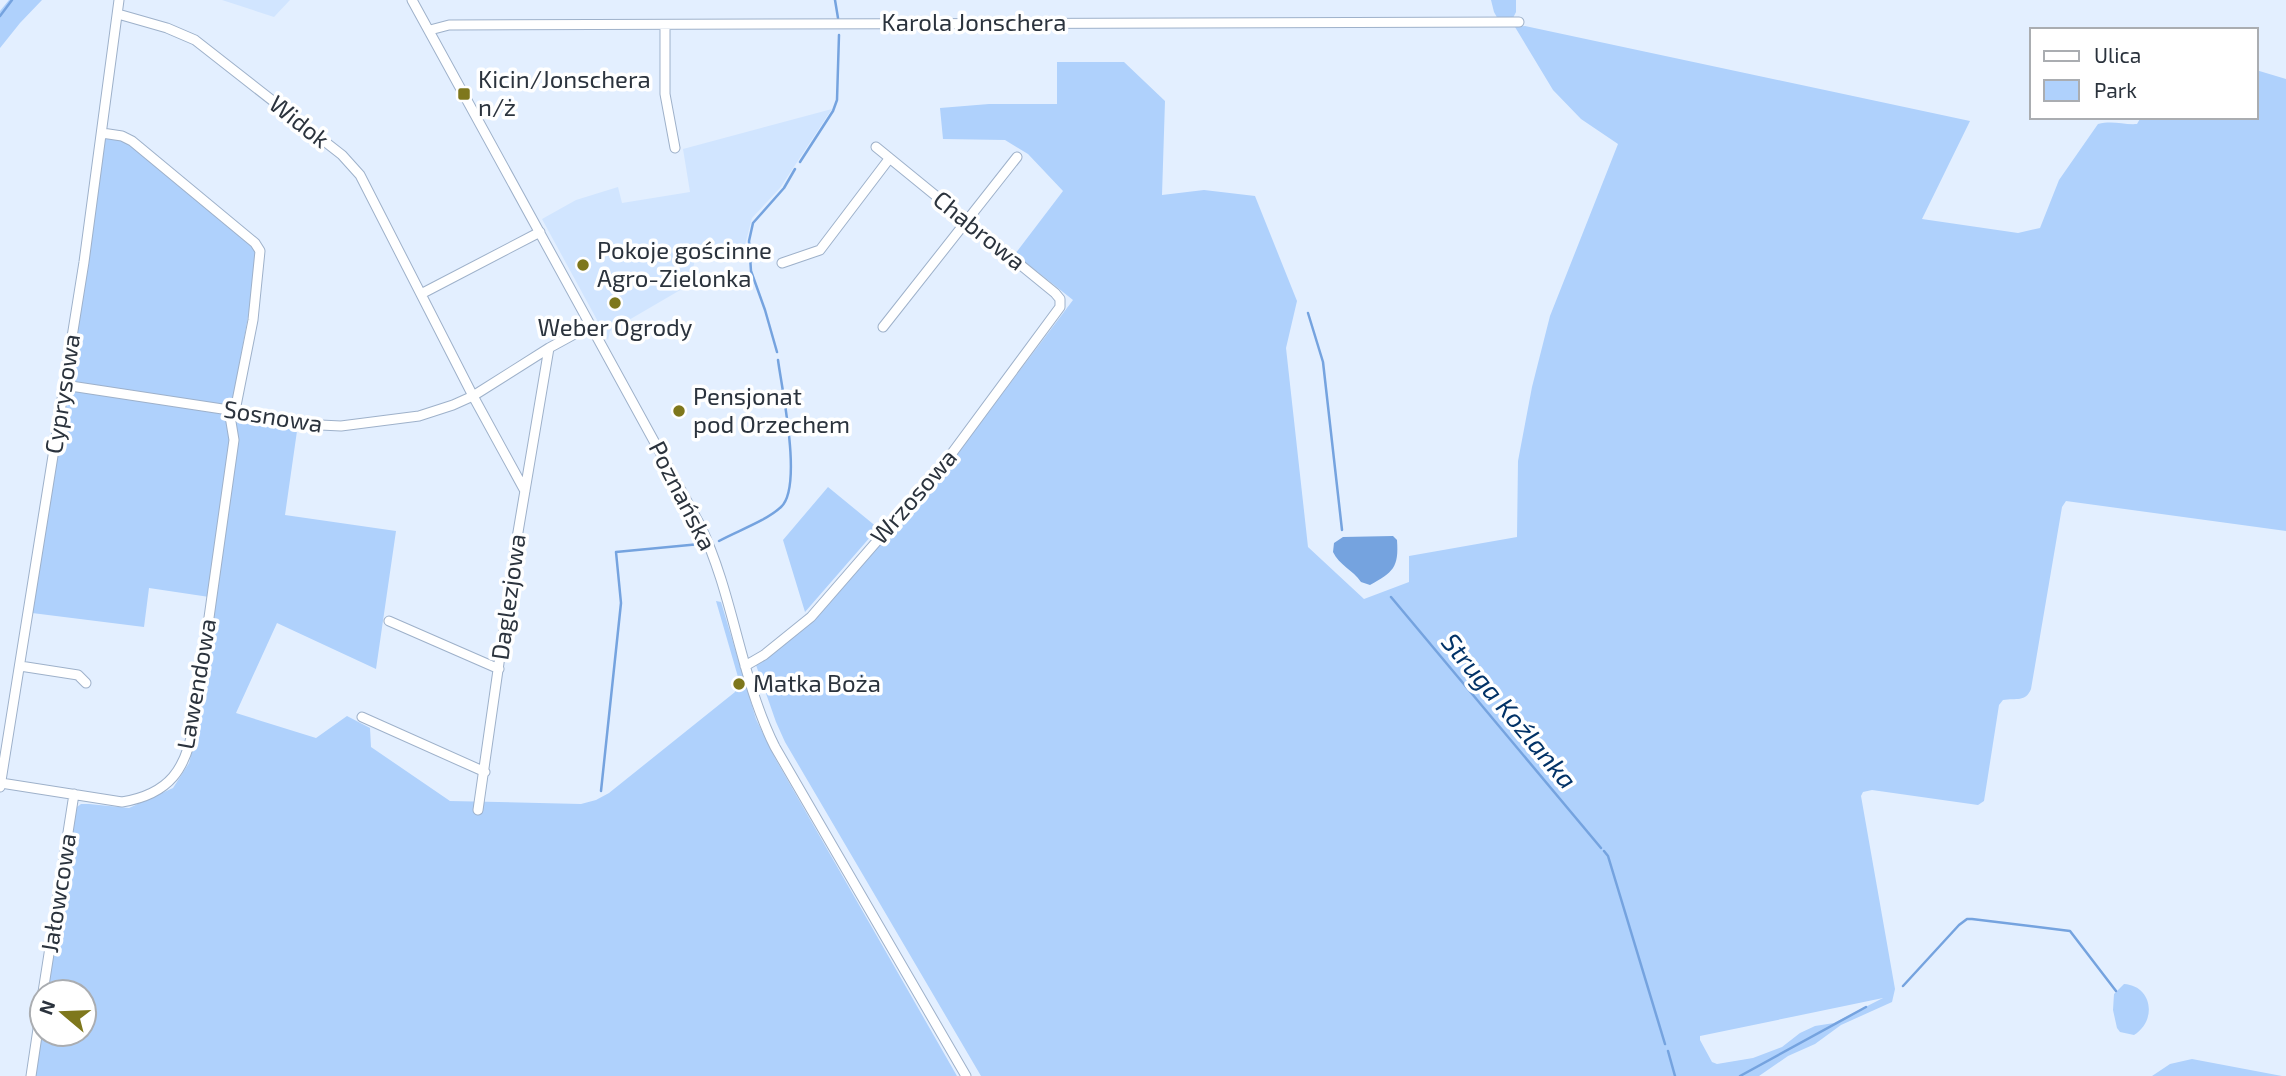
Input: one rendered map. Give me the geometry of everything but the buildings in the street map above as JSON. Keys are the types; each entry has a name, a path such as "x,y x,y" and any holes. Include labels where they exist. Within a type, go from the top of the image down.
{"street":[{"name":"Cyprysowa","path":"0,785 64,385 120,0"},
{"name":"Poznańska","path":"412,0 703,531 760,713 775,747 966,1076"},
{"name":"Widok","path":"118,13 195,40 342,155 360,175 473,396"},
{"name":"Karola Jonschera","path":"430,30 449,25 1519,22"},
{"path":"665,25 665,94 675,148"},
{"name":"Lawendowa","path":"0,785 122,802 148,795 170,782 190,747 234,440 232,410 253,320 260,251 255,243 132,141 122,136 102,133"},
{"name":"Chabrowa","path":"876,147 1055,293 1060,299 1060,307"},
{"path":"883,327 1017,157"},
{"path":"782,263 820,250 889,159"},
{"path":"421,294 540,232"},
{"name":"Wrzosowa","path":"745,666 764,655 820,607 944,464 1060,307"},
{"name":"Sosnowa","path":"64,385 232,410 300,424 341,426 419,416 453,405 473,396 591,325"},
{"name":"Daglezjowa","path":"478,810 549,348"},
{"path":"473,396 525,491"},
{"path":"389,621 499,669"},
{"path":"20,666 78,675 86,683"},
{"path":"362,717 485,772"},
{"name":"Jałowcowa","path":"45,978 74,794"},
{"path":"31,1076 35,1048"}],"shaded area":[{"path":"222,0 290,0 274,17"},
{"path":"832,109 780,188 752,218 744,249 699,244 693,268 682,289 610,331 608,340 542,219 576,200 618,187 622,203 690,192 683,149"},
{"path":"1393,536 1397,540 1397,557 1393,568 1370,585 1361,582 1333,552 1334,543 1343,537"}],"green space":[{"path":"9,0 42,0 0,48 0,11"},
{"path":"1491,0 1516,0 1513,18 1499,21"},
{"path":"1525,26 1970,121 1922,219 2018,233 2040,228 2059,180 2098,124 2137,124 2140,119 2258,119 2258,71 2286,79 2286,531 2066,501 2062,507 2031,689 2023,698 2003,700 1999,705 1984,801 1978,805 1872,790 1863,792 1861,796 1895,989 1892,1002 1841,1025 1815,1044 1788,1056 1759,1076 981,1076 785,742 756,665 813,621 946,468 1073,300 1015,254 1063,191 1028,154 1005,140 943,139 940,108 989,104 1057,104 1057,62 1124,62 1165,101 1162,195 1204,190 1255,196 1297,301 1286,348 1308,547 1364,599 1409,582 1409,556 1517,537 1518,461 1532,387 1550,316 1618,144 1581,119 1553,90 1515,27","holes":["1883,998 1834,1023 1815,1026 1800,1033 1782,1047 1753,1058 1717,1064 1712,1062 1700,1040 1700,1036"]},
{"path":"105,138 128,142 251,243 256,251 258,262 230,415 297,431 285,515 396,531 376,669 277,623 236,713 316,738 347,716 370,728 371,747 450,801 581,804 609,793 735,692 734,683 738,677 716,601 721,602 756,719 775,758 957,1076 34,1076 38,1048 98,1048 98,978 49,978 77,807 89,804 129,808 173,788 189,763 196,736 216,598 149,588 144,627 32,613"},
{"path":"828,487 878,528 805,612 783,540"},
{"path":"2124,984 2141,991 2148,1005 2146,1021 2134,1035 2120,1032 2113,1010 2114,994"},
{"path":"2192,1059 2282,1076 2152,1076 2170,1064"}],"waterway":[{"path":"0,16 12,0"},
{"path":"835,0 838,18"},
{"path":"800,162 833,111 837,100 839,35"},
{"path":"777,352 751,271 749,241 753,223 784,188 795,169"},
{"path":"1308,313 1323,362 1342,530"},
{"path":"719,541 775,512 787,496 791,460 778,360"},
{"path":"601,791 621,603 616,552 700,544"},
{"name":"Struga Koźlanka","path":"1391,597 1601,848"},
{"name":"Struga Koźlanka","path":"1604,851 1608,856 1665,1044"},
{"path":"1903,986 1959,925 1972,919 2070,931 2116,991"},
{"path":"1740,1076 1866,1007"},
{"name":"Struga Koźlanka","path":"1668,1051 1675,1076"}],"place":[{"name":"Kicin/Jonschera n/ż","path":"464,94"},
{"name":"Pokoje gościnne Agro-Zielonka","path":"583,265"},
{"name":"Weber Ogrody","path":"615,303"},
{"name":"Pensjonat pod Orzechem","path":"679,411"},
{"name":"Matka Boża","path":"739,684"}]}
